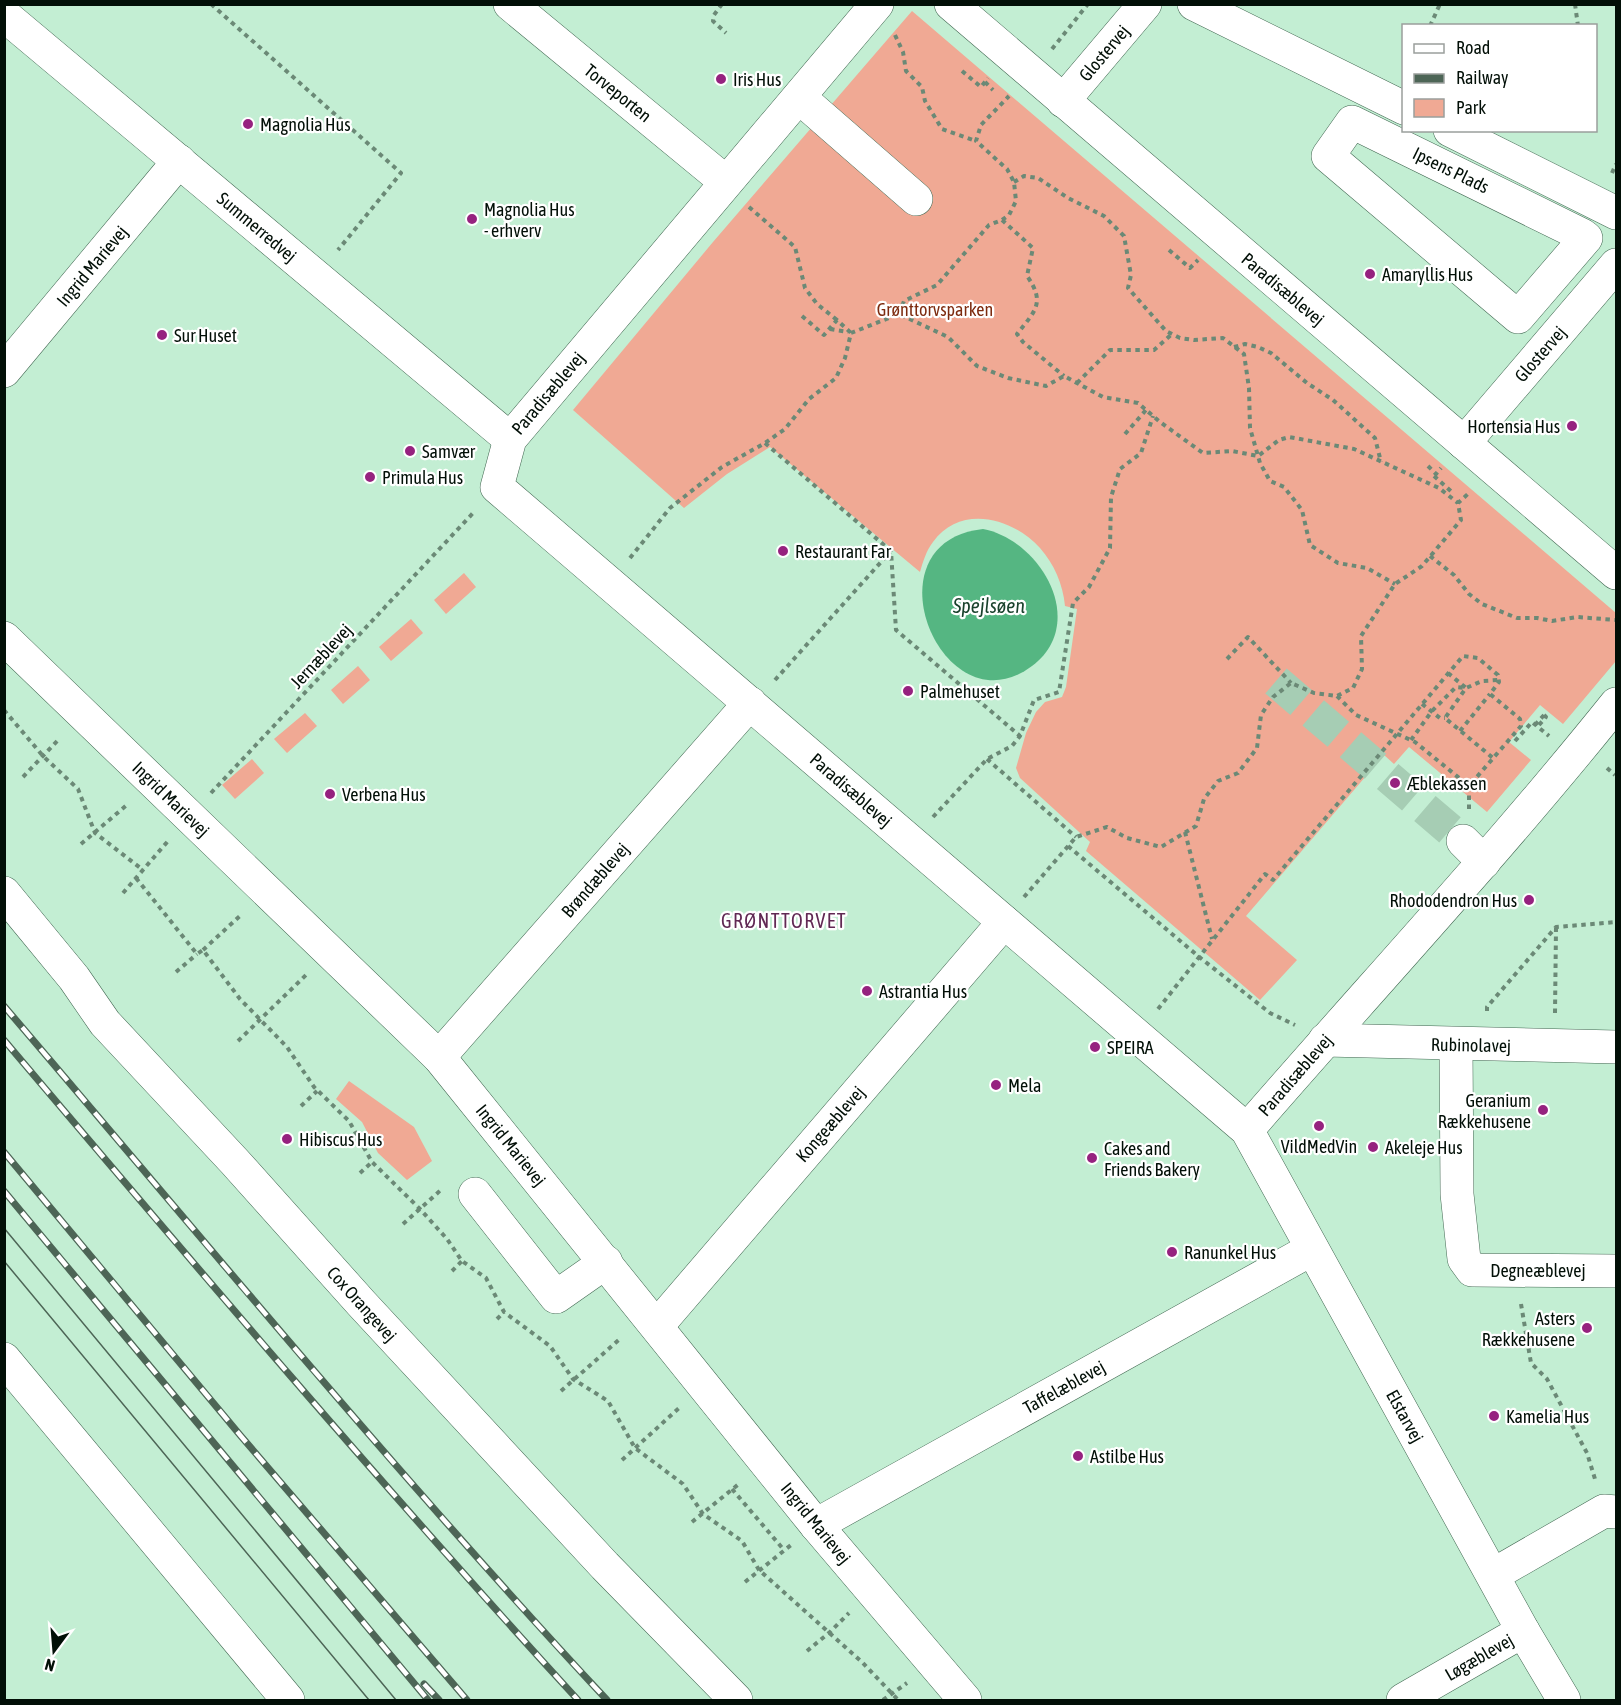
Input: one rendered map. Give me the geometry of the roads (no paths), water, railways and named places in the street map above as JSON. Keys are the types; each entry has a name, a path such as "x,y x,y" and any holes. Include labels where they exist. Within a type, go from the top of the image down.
{"street":[{"name":"Torveporten","path":"510,4 726,182"},
{"name":"Paradisæblevej","path":"951,4 1617,573"},
{"name":"Glostervej","path":"1063,101 1144,4"},
{"path":"1194,4 1402,107"},
{"name":"Paradisæblevej","path":"877,5 510,439 497,487 1248,1130 1325,1040 1472,841 1617,704"},
{"name":"Summerredvej","path":"4,15 510,439"},
{"path":"799,97 916,199"},
{"name":"Ipsens Plads","path":"1352,122 1586,238 1518,317 1328,156 1352,122"},
{"path":"1454,132 1617,213"},
{"name":"Ingrid Marievej","path":"4,371 179,161"},
{"name":"Glostervej","path":"1464,443 1617,265"},
{"name":"Ingrid Marievej","path":"4,638 440,1057 816,1525 965,1701"},
{"name":"Brøndæblevej","path":"440,1057 750,703"},
{"name":"Cox Orangevej","path":"4,893 74,978 105,1023 605,1566 736,1701"},
{"name":"Kongeæblevej","path":"653,1320 1004,922"},
{"name":"Rubinolavej","path":"1325,1040 1617,1047"},
{"name":"Degneæblevej","path":"1456,1044 1457,1194 1464,1259 1472,1270 1617,1271"},
{"name":"Elstarvej","path":"1248,1130 1523,1631 1564,1701"},
{"path":"475,1194 556,1297 606,1262"},
{"name":"Taffelæblevej","path":"816,1525 1312,1249"},
{"path":"4,1359 288,1701"},
{"path":"1493,1575 1610,1511"},
{"name":"Løgæblevej","path":"1403,1701 1523,1631"}],"water":[{"name":"Spejlsøen","path":"983,529 1004,536 1023,549 1039,566 1051,586 1057,607 1057,628 1049,648 1032,666 999,680 970,675 946,656 929,628 922,596 928,565 947,541"}],"tunnel":[{"path":"1276,681 1463,841"}],"tram line":[{"path":"4,1228 396,1700"},
{"path":"4,1261 369,1700"}],"railway":[{"path":"4,1006 377,1443 607,1700"},
{"path":"4,1040 360,1455 578,1700"},
{"path":"4,1152 240,1435 467,1700"},
{"path":"4,1191 428,1700"},
{"path":"424,1684 439,1700"}],"place":[{"name":"Iris Hus","path":"721,79"},
{"name":"Magnolia Hus","path":"248,124"},
{"name":"Magnolia Hus - erhverv","path":"472,219"},
{"name":"Amaryllis Hus","path":"1370,274"},
{"name":"Sur Huset","path":"162,335"},
{"name":"Hortensia Hus","path":"1572,426"},
{"name":"Samvær","path":"410,451"},
{"name":"Primula Hus","path":"370,477"},
{"name":"Restaurant Far","path":"783,551"},
{"name":"Palmehuset","path":"908,691"},
{"name":"Æblekassen","path":"1395,783"},
{"name":"Verbena Hus","path":"330,794"},
{"name":"Rhododendron Hus","path":"1529,900"},
{"name":"Astrantia Hus","path":"867,991"},
{"name":"SPEIRA","path":"1095,1047"},
{"name":"Mela","path":"996,1085"},
{"name":"Geranium Rækkehusene","path":"1543,1110"},
{"name":"VildMedVin","path":"1319,1126"},
{"name":"Hibiscus Hus","path":"287,1139"},
{"name":"Akeleje Hus","path":"1373,1147"},
{"name":"Cakes and Friends Bakery","path":"1092,1158"},
{"name":"Ranunkel Hus","path":"1172,1252"},
{"name":"Asters Rækkehusene","path":"1587,1328"},
{"name":"Kamelia Hus","path":"1494,1416"},
{"name":"Astilbe Hus","path":"1078,1456"}],"district":[{"name":"GRØNTTORVET","path":"784,920"}],"park label":[{"name":"Grønttorvsparken","path":"935,309"}]}
